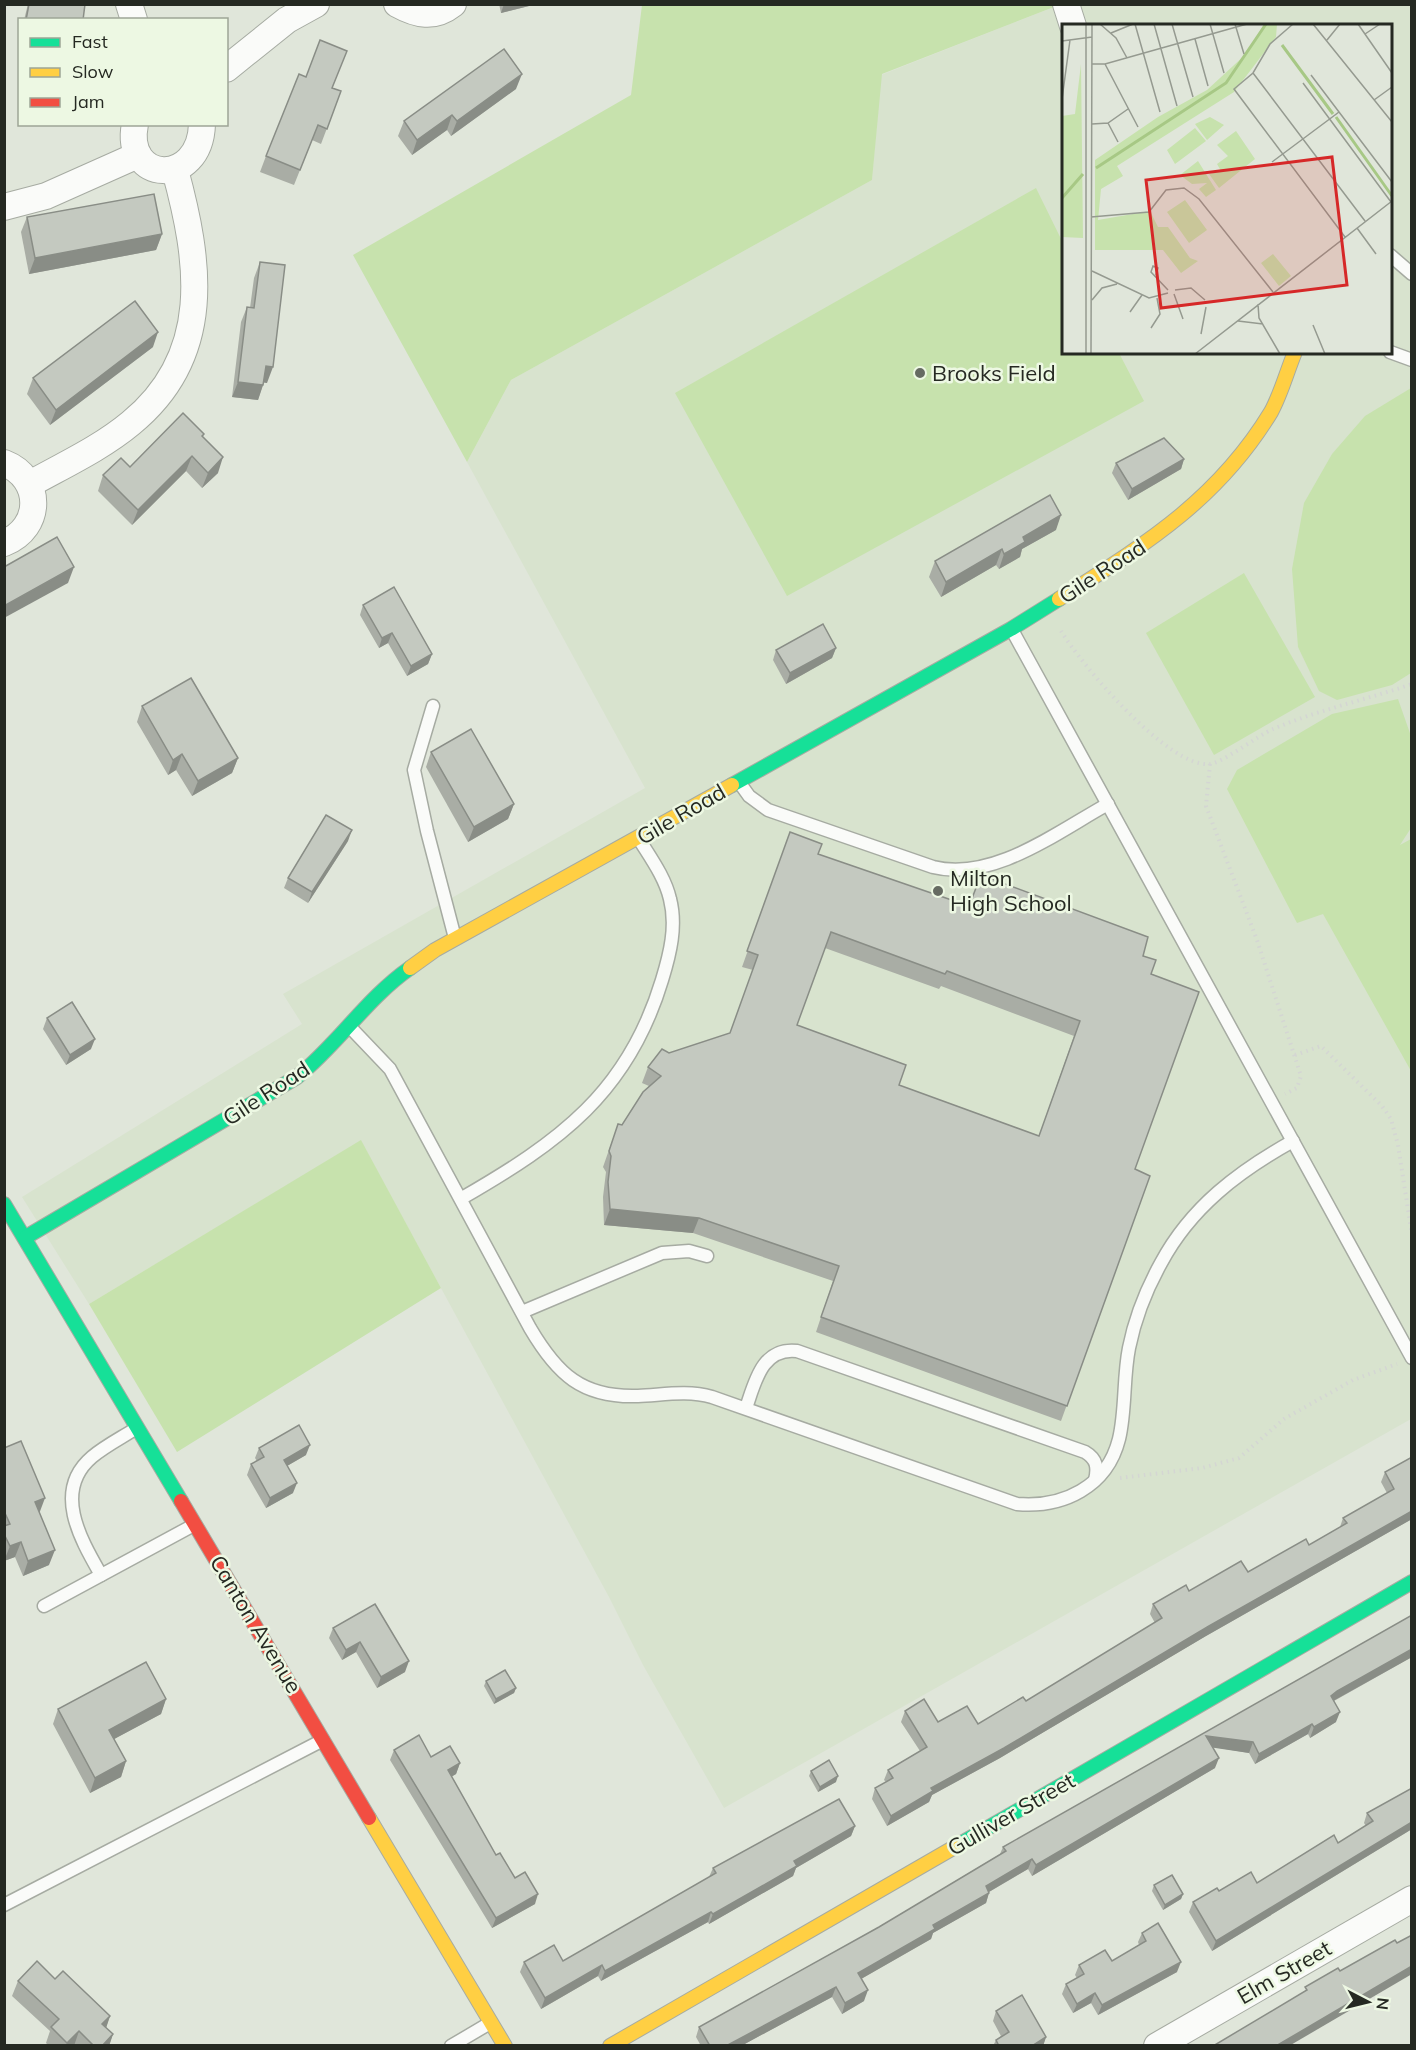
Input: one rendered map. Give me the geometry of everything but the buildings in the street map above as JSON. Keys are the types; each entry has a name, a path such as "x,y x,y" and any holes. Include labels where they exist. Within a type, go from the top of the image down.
{"street":[{"path":"228,67 287,20 316,4"},
{"path":"398,4 412,12 425,15 438,14 453,4"},
{"path":"1066,4 1071,24"},
{"path":"135,126 134,139 138,155 154,169 175,170 193,157 200,143 202,126"},
{"path":"4,207 46,196 138,155"},
{"path":"30,484 100,445 130,424 166,386 184,354 192,322 195,279 188,223 175,170"},
{"name":"Gile Road","path":"26,1237 297,1077 318,1060 392,980 420,959 1011,629 1152,540 1215,486 1262,426 1280,395 1294,354"},
{"path":"4,463 20,471 30,484 34,498 30,520 22,532 4,543"},
{"name":"Canton Avenue","path":"4,1203 139,1426 505,2046"},
{"name":"Gulliver Street","path":"610,2046 1412,1582"},
{"name":"Elm Street","path":"1157,2046 1412,1899"}],"lane":[{"path":"1392,257 1412,274"},
{"path":"1392,353 1412,360"},
{"path":"1011,629 1272,1102 1407,1360"},
{"path":"433,706 414,770 427,831 456,939"},
{"path":"738,781 749,796 768,810 933,867 957,871 979,869 1005,860 1108,804"},
{"path":"462,1198 535,1154 576,1120 613,1079 639,1038 663,977 673,929 670,898 639,838"},
{"path":"349,1025 390,1069 522,1312 551,1362 567,1377 585,1386 627,1395 696,1394 746,1408 1017,1504 1057,1503 1077,1494 1095,1480 1109,1463 1118,1441 1133,1329 1161,1263 1192,1217 1215,1193 1248,1166 1293,1141"},
{"path":"522,1312 662,1253 689,1251 707,1256"},
{"path":"746,1408 760,1371 769,1358 782,1352 796,1351 1085,1452 1092,1456 1097,1467 1095,1480"},
{"path":"101,1575 79,1538 72,1514 73,1491 79,1473 92,1458 139,1426"},
{"path":"44,1606 196,1524"},
{"path":"4,1905 325,1739"},
{"path":"450,2046 491,2023"}],"path":[{"path":"1046,608 1090,673 1120,705 1169,746 1198,764 1210,764 1272,730 1328,708 1370,698 1412,684"},
{"path":"1210,764 1206,806 1257,940 1301,1076 1297,1088 1272,1102"},
{"path":"1295,1055 1321,1046 1382,1106 1395,1132 1412,1235"},
{"path":"1113,1479 1202,1468 1239,1458 1284,1419 1353,1380 1407,1360"}],"shaded area":[{"name":"Milton High School","path":"1059,5 1411,5 1411,1419 724,1808 643,1665 609,1597 361,1141 89,1304 22,1197 302,1024 283,994 645,788 467,462 511,380 872,180 881,75"}],"green space":[{"path":"642,5 1059,5 882,74 872,180 511,380 467,462 353,255 631,95"},
{"name":"Brooks Field","path":"1036,188 1062,241 1062,354 1120,354 1144,401 787,596 675,393"},
{"path":"1411,388 1411,673 1392,685 1337,700 1319,691 1298,647 1292,569 1304,503 1332,454 1365,416"},
{"path":"1244,573 1315,697 1214,755 1146,633"},
{"path":"1398,699 1412,739 1411,828 1400,845 1411,839 1411,1071 1323,914 1297,923 1227,789 1237,770 1332,714"},
{"path":"361,1140 441,1288 177,1452 89,1304"}],"traffic: fast":[{"path":"732,785 1011,629 1059,599"},
{"path":"26,1237 297,1077 380,993 410,968"},
{"path":"4,1204 181,1501"},
{"path":"960,1844 1412,1582"}],"traffic: slow":[{"path":"1059,599 1149,540 1203,496 1250,443 1271,412 1294,354"},
{"path":"410,968 435,950 732,785"},
{"path":"369,1818 505,2046"},
{"path":"610,2046 960,1844"}],"traffic: jam":[{"path":"181,1501 369,1818"}],"place":[{"name":"Brooks Field","path":"920,373"},
{"name":"Milton High School","path":"938,891"}]}
